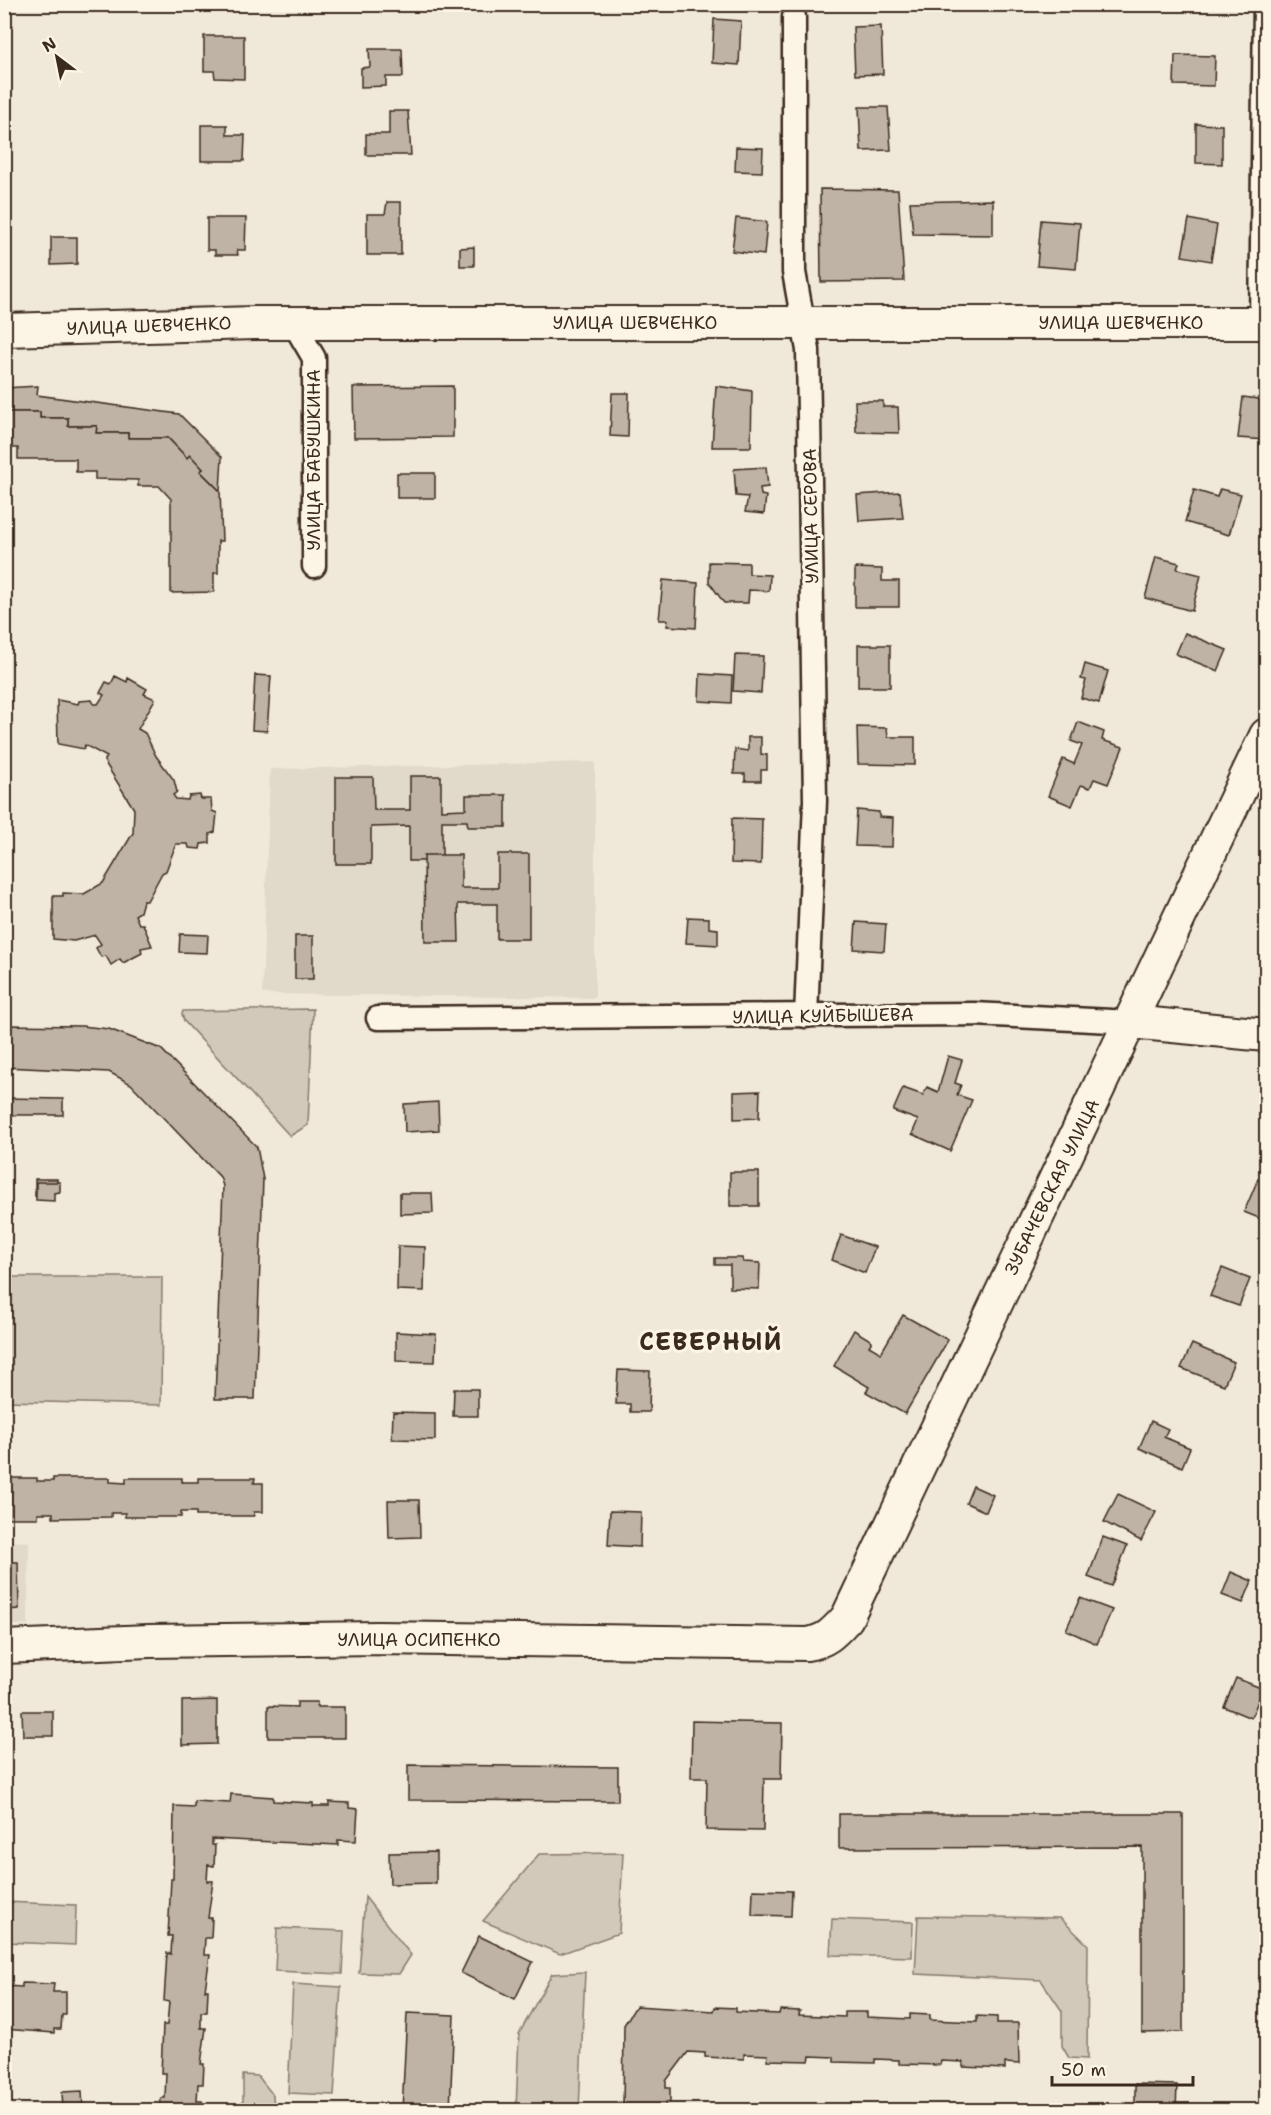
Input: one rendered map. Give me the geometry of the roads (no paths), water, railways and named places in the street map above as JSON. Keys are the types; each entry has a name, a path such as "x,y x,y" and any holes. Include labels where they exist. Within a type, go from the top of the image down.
{"street":[{"path":"1264,323 1265,4"},
{"name":"УЛИЦА СЕРОВА","path":"794,17 794,272 808,350 815,801 806,1016"},
{"name":"УЛИЦА ШЕВЧЕНКО","path":"4,330 294,324 1264,323"},
{"name":"УЛИЦА БАБУШКИНА","path":"294,324 314,358 314,566"},
{"name":"ЗУБАЧЕВСКАЯ УЛИЦА","path":"832,1635 847,1618 1266,735"},
{"name":"УЛИЦА КУЙБЫШЕВА","path":"378,1018 974,1014 1131,1022 1266,1035"},
{"name":"УЛИЦА ОСИПЕНКО","path":"4,1647 149,1641 378,1638 807,1644 821,1642 832,1635"}],"district":[{"name":"СЕВЕРНЫЙ","path":"711,1342"}]}
